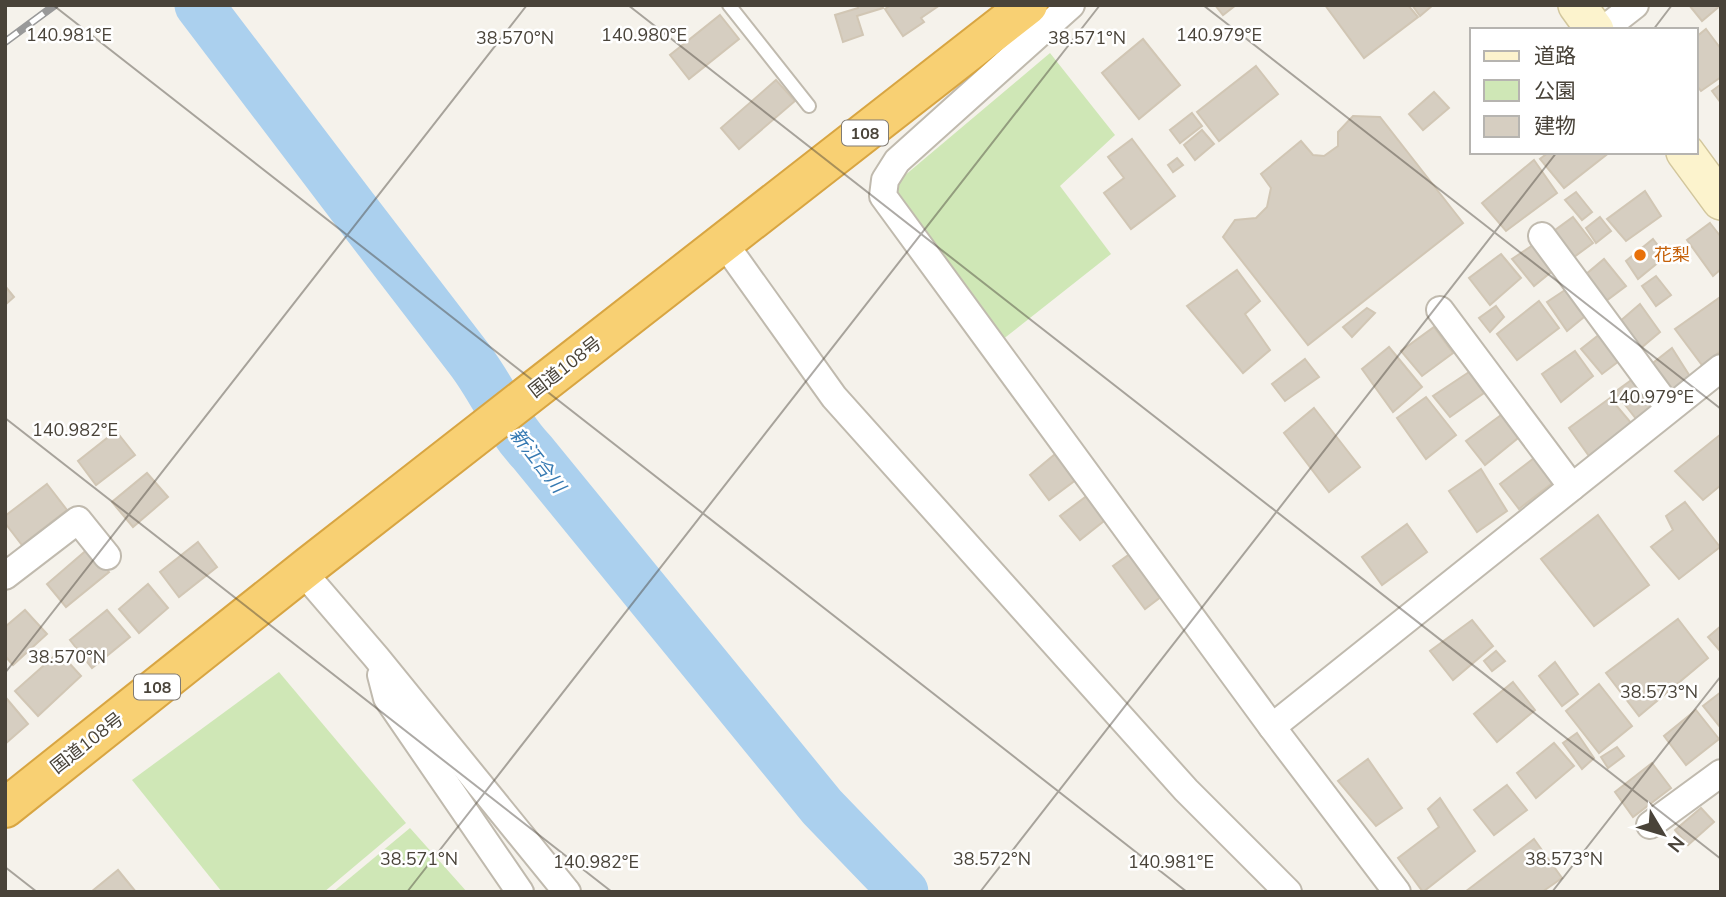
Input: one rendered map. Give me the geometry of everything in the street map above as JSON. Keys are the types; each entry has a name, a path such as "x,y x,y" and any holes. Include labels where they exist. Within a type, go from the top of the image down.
{"highway":[{"name":"国道108号","path":"5,808 306,569 1028,5"}],"street":[{"path":"1071,5 897,161 885,180 883,196 1272,727 1397,892"},
{"path":"1577,5 1594,28"},
{"path":"1606,28 1635,5"},
{"path":"1686,154 1721,201"},
{"path":"1542,236 1669,408"},
{"path":"713,252 834,397 1186,790 1289,892"},
{"path":"1440,310 1573,487"},
{"path":"1272,727 1721,368"},
{"path":"5,576 78,520 107,556"},
{"path":"306,569 567,892"},
{"path":"376,657 387,698 520,892"},
{"path":"1650,825 1721,773"}],"lane":[{"path":"729,5 809,106"}],"green space":[{"path":"1050,53 1115,135 1060,186 1111,254 1002,340 891,187"},
{"path":"279,672 406,823 324,892 222,892 132,780"},
{"path":"410,828 467,892 333,892"}],"building":[{"path":"857,5 882,5 883,8 857,16 863,35 843,42 835,15 858,8"},
{"path":"891,5 940,5 921,18 924,22 903,36 885,9"},
{"path":"1215,5 1236,5 1223,15"},
{"path":"1325,5 1408,5 1418,17 1364,58"},
{"path":"1412,5 1433,5 1420,16"},
{"path":"1689,5 1721,5 1702,21"},
{"path":"720,15 739,39 689,79 670,55"},
{"path":"1706,29 1721,49 1721,77 1701,91 1698,87 1698,35"},
{"path":"1143,39 1180,85 1139,119 1102,73"},
{"path":"1256,66 1278,94 1219,141 1197,112"},
{"path":"776,80 795,101 739,149 721,128"},
{"path":"1721,86 1721,103 1712,91"},
{"path":"1434,92 1449,108 1423,130 1409,114"},
{"path":"1192,113 1202,126 1180,143 1170,130"},
{"path":"1353,116 1380,117 1463,223 1308,345 1223,237 1235,220 1256,218 1267,207 1271,188 1261,174 1301,141 1313,155 1324,156 1338,146 1338,132"},
{"path":"1202,130 1214,144 1195,160 1184,145"},
{"path":"1132,139 1175,196 1131,229 1104,193 1124,178 1108,157"},
{"path":"1546,154 1607,154 1564,188 1540,159"},
{"path":"1177,158 1183,165 1173,172 1168,165"},
{"path":"1534,160 1557,193 1506,231 1482,203"},
{"path":"1645,191 1661,216 1626,241 1607,219"},
{"path":"1576,192 1592,212 1582,220 1565,200"},
{"path":"1573,217 1593,243 1570,260 1551,233"},
{"path":"1600,217 1611,231 1596,243 1586,228"},
{"path":"1710,223 1721,237 1721,269 1713,276 1687,240"},
{"path":"1653,239 1666,256 1638,279 1626,261"},
{"path":"1536,243 1556,268 1534,286 1512,259"},
{"path":"1501,254 1521,278 1490,305 1469,278"},
{"path":"1604,259 1626,286 1606,301 1585,275"},
{"path":"1237,270 1260,301 1245,314 1270,350 1243,373 1187,306"},
{"path":"1656,276 1671,295 1656,306 1642,286"},
{"path":"5,286 14,297 5,305"},
{"path":"1571,286 1590,312 1567,331 1547,302"},
{"path":"1719,298 1721,351 1702,365 1675,329"},
{"path":"1539,301 1559,328 1517,360 1497,334"},
{"path":"1640,304 1660,332 1641,348 1619,322"},
{"path":"1496,306 1504,317 1490,332 1479,318"},
{"path":"1367,308 1375,313 1352,337 1343,327"},
{"path":"1434,327 1453,353 1422,376 1401,351"},
{"path":"1605,330 1623,358 1602,374 1581,349"},
{"path":"1389,347 1422,387 1393,412 1362,369"},
{"path":"1672,348 1691,378 1668,394 1649,366"},
{"path":"1575,351 1593,376 1561,402 1542,374"},
{"path":"1305,359 1319,377 1285,401 1272,384"},
{"path":"1469,372 1484,393 1450,417 1433,396"},
{"path":"1637,376 1656,403 1637,420 1615,392"},
{"path":"1426,397 1456,435 1426,459 1397,418"},
{"path":"1610,398 1632,424 1589,456 1569,428"},
{"path":"1314,408 1360,467 1329,492 1284,433"},
{"path":"1505,412 1523,434 1485,465 1466,441"},
{"path":"116,431 135,455 96,485 78,461"},
{"path":"1721,434 1721,485 1703,500 1675,471"},
{"path":"1060,450 1081,476 1049,500 1030,475"},
{"path":"1538,455 1555,481 1519,509 1500,484"},
{"path":"1481,469 1507,511 1477,532 1449,491"},
{"path":"147,473 168,497 133,527 112,502"},
{"path":"47,484 67,510 22,545 5,523 5,516"},
{"path":"1092,492 1109,517 1080,540 1060,516"},
{"path":"1685,502 1720,547 1679,579 1651,547 1673,530 1666,516"},
{"path":"1598,515 1649,585 1594,626 1541,559"},
{"path":"1407,524 1427,552 1382,585 1362,557"},
{"path":"198,542 217,567 179,597 160,572"},
{"path":"89,548 109,572 66,607 47,584"},
{"path":"1134,551 1166,593 1145,609 1113,566"},
{"path":"148,584 168,608 139,633 119,609"},
{"path":"25,610 47,634 13,665 5,656 5,627"},
{"path":"107,610 130,637 92,668 70,640"},
{"path":"1678,619 1708,658 1639,716 1606,673"},
{"path":"1472,620 1493,646 1453,680 1430,651"},
{"path":"1721,626 1721,652 1708,637"},
{"path":"1496,651 1505,661 1492,671 1484,661"},
{"path":"59,652 81,676 38,716 15,691"},
{"path":"1555,662 1578,694 1562,706 1539,676"},
{"path":"1513,682 1535,710 1497,742 1474,714"},
{"path":"1599,684 1632,726 1599,753 1566,711"},
{"path":"1721,692 1721,726 1720,727 1703,706"},
{"path":"7,699 28,724 5,744 5,701"},
{"path":"1696,710 1719,739 1686,765 1664,736"},
{"path":"1577,733 1594,758 1582,769 1563,743"},
{"path":"1554,743 1574,766 1536,798 1517,773"},
{"path":"1617,747 1624,756 1608,768 1601,757"},
{"path":"1368,759 1402,808 1376,826 1338,781"},
{"path":"1652,763 1671,788 1633,817 1615,792"},
{"path":"1507,785 1527,810 1494,835 1474,810"},
{"path":"1440,798 1475,851 1423,892 1398,858 1439,827 1428,809"},
{"path":"1701,808 1714,822 1688,845 1675,830"},
{"path":"1534,839 1562,878 1542,892 1465,892"},
{"path":"118,870 136,892 91,892"}],"waterway":[{"name":"新江合川","path":"199,5 470,360 523,442 822,807 904,892"}],"railway":[{"path":"5,42 55,5"}],"place":[{"name":"花梨","path":"1640,255"}]}
